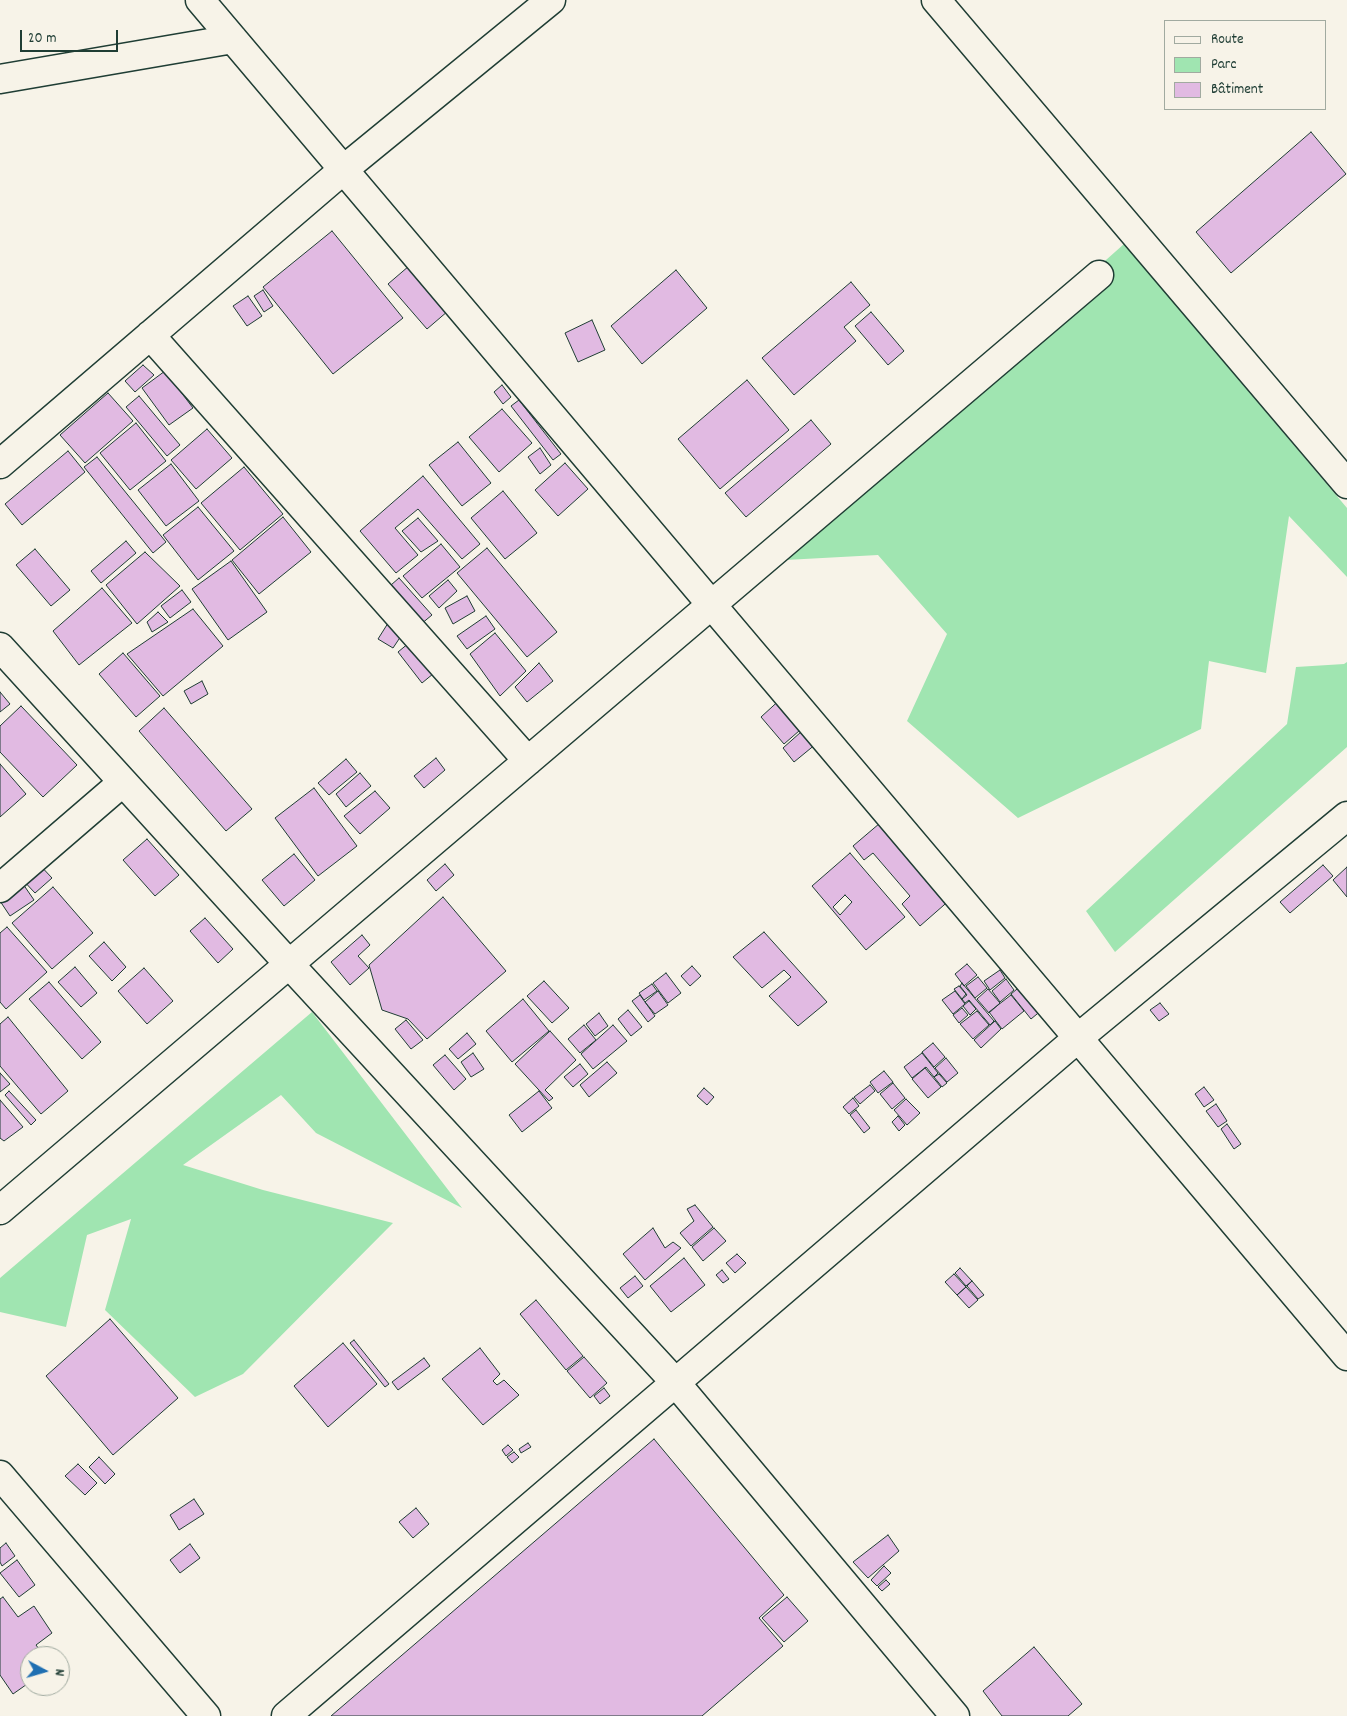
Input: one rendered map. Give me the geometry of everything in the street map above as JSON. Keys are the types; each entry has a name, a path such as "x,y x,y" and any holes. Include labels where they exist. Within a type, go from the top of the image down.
{"street":[{"path":"200,0 1347,1356"},
{"path":"0,464 343,170 551,0"},
{"path":"936,0 1347,484"},
{"path":"0,79 233,39"},
{"path":"0,1210 1099,275"},
{"path":"150,335 528,761"},
{"path":"0,647 289,964 675,1382 955,1716"},
{"path":"0,888 123,782"},
{"path":"286,1716 1078,1038 1347,816"},
{"path":"0,1475 206,1716"}],"green space":[{"path":"1124,244 1347,508 1347,577 1289,516 1266,673 1209,661 1201,729 1018,818 907,721 947,634 878,555 767,561"},
{"path":"1347,662 1347,747 1115,952 1086,911 1287,724 1296,667 1344,664"},
{"path":"312,1012 462,1208 316,1133 281,1095 183,1165 263,1190 393,1223 243,1374 195,1397 105,1310 131,1219 87,1235 66,1327 0,1312 0,1278"}],"building":[{"path":"1311,132 1346,174 1231,273 1196,232"},
{"path":"332,231 403,318 333,374 263,287"},
{"path":"409,266 448,311 427,329 388,284"},
{"path":"676,270 707,308 642,364 611,326"},
{"path":"851,282 870,305 844,327 856,341 794,395 762,358"},
{"path":"263,290 273,306 264,312 254,296"},
{"path":"248,296 262,316 247,326 233,306"},
{"path":"871,312 904,351 888,365 855,326"},
{"path":"592,320 605,350 578,362 565,333"},
{"path":"143,365 154,375 135,392 125,381"},
{"path":"165,371 193,408 169,425 142,388"},
{"path":"747,380 789,430 720,489 678,439"},
{"path":"502,385 511,397 503,404 494,392"},
{"path":"108,393 133,421 85,463 60,435"},
{"path":"139,396 180,445 167,456 126,407"},
{"path":"519,400 561,454 553,460 511,406"},
{"path":"502,409 532,443 499,472 469,437"},
{"path":"811,420 831,444 746,517 725,493"},
{"path":"136,423 166,461 130,490 100,453"},
{"path":"207,429 232,458 196,489 171,460"},
{"path":"458,442 491,483 462,506 429,465"},
{"path":"540,448 551,465 540,474 528,457"},
{"path":"68,451 85,472 22,525 5,504"},
{"path":"97,457 166,542 153,553 84,467"},
{"path":"565,463 588,489 558,516 535,490"},
{"path":"171,464 199,501 166,526 138,490"},
{"path":"244,467 283,514 240,550 201,503"},
{"path":"423,476 480,544 462,559 418,509 395,528 418,555 396,573 360,531"},
{"path":"503,491 537,533 505,559 471,518"},
{"path":"198,507 234,551 198,580 163,535"},
{"path":"283,517 311,552 259,594 232,560"},
{"path":"418,518 438,541 421,552 402,531"},
{"path":"126,541 136,553 101,583 91,571"},
{"path":"441,544 460,567 422,598 403,576"},
{"path":"487,548 557,632 527,657 457,573"},
{"path":"35,549 70,590 51,606 16,565"},
{"path":"145,552 180,586 137,624 106,585"},
{"path":"231,561 267,612 228,640 192,589"},
{"path":"399,578 432,615 415,629 383,592"},
{"path":"448,580 457,591 439,608 429,596"},
{"path":"102,588 132,623 79,665 53,631"},
{"path":"182,590 191,602 170,618 161,606"},
{"path":"467,596 475,611 453,624 445,608"},
{"path":"193,609 223,646 163,696 127,654"},
{"path":"158,612 168,622 152,632 147,622"},
{"path":"486,616 495,629 467,649 457,636"},
{"path":"390,620 405,630 393,648 378,639"},
{"path":"495,633 526,671 500,696 470,654"},
{"path":"415,638 439,669 422,683 398,652"},
{"path":"123,653 160,696 136,717 99,674"},
{"path":"539,663 553,681 527,702 515,687"},
{"path":"202,681 208,694 191,704 184,691"},
{"path":"0,692 10,704 0,712"},
{"path":"784,696 807,724 784,744 761,717"},
{"path":"21,706 77,765 43,797 0,752 0,726"},
{"path":"164,708 252,809 226,831 139,731"},
{"path":"810,724 822,739 794,762 783,748"},
{"path":"436,758 445,770 424,788 414,776"},
{"path":"346,759 357,772 329,795 318,783"},
{"path":"0,764 26,794 0,817"},
{"path":"360,773 371,786 346,807 336,794"},
{"path":"314,788 357,846 318,876 275,818"},
{"path":"375,791 390,808 360,834 344,816"},
{"path":"893,812 960,891 920,926 902,904 910,896 873,853 864,860 853,846"},
{"path":"147,839 179,875 155,896 123,860"},
{"path":"850,853 905,917 866,950 812,886","holes":["845,895 852,902 840,915 833,907"]},
{"path":"294,854 315,880 284,906 262,880"},
{"path":"37,862 52,878 35,893 20,877"},
{"path":"445,864 454,875 436,891 427,880"},
{"path":"1323,865 1333,876 1290,913 1280,902"},
{"path":"1347,867 1347,897 1333,880"},
{"path":"23,884 34,900 10,916 0,901"},
{"path":"53,887 93,933 52,969 12,923"},
{"path":"443,897 506,971 427,1039 408,1019 382,1010 369,965"},
{"path":"205,918 233,949 218,963 190,931"},
{"path":"7,927 47,972 6,1009 0,1002 0,933"},
{"path":"764,932 827,1002 798,1026 769,996 791,977 784,970 762,988 733,957"},
{"path":"362,935 370,945 358,956 369,968 350,985 331,962"},
{"path":"104,942 126,967 112,981 89,956"},
{"path":"967,964 977,975 964,986 955,974"},
{"path":"692,966 701,976 690,986 681,976"},
{"path":"75,967 97,993 81,1007 58,982"},
{"path":"144,968 173,1001 147,1024 118,991"},
{"path":"1000,970 1005,978 990,990 984,981"},
{"path":"666,973 681,993 668,1003 653,983"},
{"path":"978,977 987,988 975,998 966,986"},
{"path":"1006,979 1014,990 1000,1002 992,991"},
{"path":"544,981 569,1008 552,1023 527,996"},
{"path":"49,982 101,1042 82,1059 29,999"},
{"path":"962,983 994,1021 990,1025 969,1000 965,1003 962,999 967,995 960,986"},
{"path":"652,984 657,991 644,1000 639,993"},
{"path":"1023,984 1043,1009 1031,1019 1011,994"},
{"path":"959,986 966,994 962,999 954,989"},
{"path":"988,989 1000,1003 989,1013 977,999"},
{"path":"658,991 668,1005 655,1014 645,1002"},
{"path":"955,991 965,1004 953,1014 942,1000"},
{"path":"640,995 655,1016 648,1022 632,1001"},
{"path":"1011,995 1024,1011 1002,1029 989,1012"},
{"path":"523,999 549,1031 512,1062 486,1031"},
{"path":"969,1001 976,1009 970,1015 963,1006"},
{"path":"1160,1003 1169,1014 1159,1021 1150,1010"},
{"path":"962,1008 968,1015 959,1023 953,1015"},
{"path":"628,1010 642,1027 631,1036 618,1019"},
{"path":"977,1011 989,1025 973,1039 960,1024"},
{"path":"599,1013 608,1026 595,1036 586,1024"},
{"path":"8,1017 68,1091 41,1114 0,1066 0,1024"},
{"path":"406,1020 423,1040 411,1049 395,1029"},
{"path":"995,1021 1001,1029 981,1048 974,1040"},
{"path":"584,1025 596,1040 580,1053 568,1039"},
{"path":"613,1025 627,1041 593,1069 581,1054"},
{"path":"550,1031 576,1060 545,1090 553,1098 549,1101 515,1064"},
{"path":"467,1033 476,1044 458,1059 449,1049"},
{"path":"933,1043 945,1057 934,1067 922,1052"},
{"path":"473,1053 484,1069 471,1077 461,1062"},
{"path":"922,1053 938,1073 934,1077 926,1067 912,1078 904,1067"},
{"path":"445,1055 466,1079 454,1090 433,1065"},
{"path":"946,1058 958,1073 947,1082 935,1068"},
{"path":"607,1062 617,1073 589,1097 580,1085"},
{"path":"580,1064 588,1074 573,1087 564,1077"},
{"path":"925,1068 941,1087 928,1098 912,1079"},
{"path":"884,1071 893,1082 878,1093 870,1082"},
{"path":"0,1073 10,1084 0,1092"},
{"path":"939,1074 947,1083 942,1087 934,1077"},
{"path":"893,1083 905,1098 892,1109 880,1094"},
{"path":"870,1085 875,1091 860,1104 854,1097"},
{"path":"1204,1087 1214,1100 1204,1107 1195,1094"},
{"path":"704,1088 714,1097 707,1105 697,1096"},
{"path":"9,1091 36,1120 31,1125 5,1095"},
{"path":"539,1091 552,1108 522,1132 509,1115"},
{"path":"853,1098 859,1106 849,1114 843,1107"},
{"path":"906,1099 920,1113 907,1125 894,1110"},
{"path":"0,1100 23,1127 4,1141 0,1138"},
{"path":"1216,1104 1227,1121 1218,1127 1206,1111"},
{"path":"856,1110 870,1128 864,1133 850,1115"},
{"path":"898,1116 905,1125 899,1131 892,1122"},
{"path":"1227,1124 1241,1144 1234,1149 1221,1129"},
{"path":"695,1205 713,1227 691,1246 680,1233 694,1221 687,1209"},
{"path":"653,1228 665,1248 673,1242 681,1248 645,1280 623,1254"},
{"path":"714,1228 726,1241 703,1261 692,1247"},
{"path":"737,1254 746,1263 735,1273 726,1263"},
{"path":"684,1258 705,1285 671,1312 650,1286"},
{"path":"960,1268 972,1281 966,1286 955,1273"},
{"path":"722,1270 729,1279 723,1283 716,1275"},
{"path":"954,1274 966,1287 957,1295 945,1282"},
{"path":"635,1276 643,1286 628,1298 620,1288"},
{"path":"972,1281 984,1295 978,1299 967,1286"},
{"path":"966,1287 978,1300 969,1308 957,1295"},
{"path":"536,1300 583,1356 566,1370 520,1314"},
{"path":"110,1319 178,1398 113,1455 46,1376"},
{"path":"354,1340 389,1384 385,1387 350,1343"},
{"path":"343,1343 377,1384 328,1427 294,1386"},
{"path":"480,1348 500,1374 493,1381 497,1385 504,1380 519,1395 483,1425 442,1379"},
{"path":"584,1357 607,1383 590,1398 567,1371"},
{"path":"424,1358 430,1366 398,1390 392,1382"},
{"path":"604,1388 610,1396 600,1404 594,1396"},
{"path":"654,1439 784,1595 759,1618 783,1646 702,1716 331,1716"},
{"path":"528,1443 531,1447 521,1453 519,1449"},
{"path":"508,1445 513,1450 506,1456 502,1450"},
{"path":"514,1452 519,1457 512,1463 507,1457"},
{"path":"99,1457 115,1474 105,1484 89,1467"},
{"path":"78,1464 97,1483 85,1495 65,1476"},
{"path":"194,1499 204,1514 179,1530 170,1515"},
{"path":"416,1508 429,1524 413,1538 399,1522"},
{"path":"888,1535 899,1551 868,1578 853,1562"},
{"path":"6,1543 15,1556 2,1566 0,1562 0,1548"},
{"path":"190,1544 200,1558 180,1573 170,1560"},
{"path":"17,1560 35,1585 19,1597 0,1573"},
{"path":"884,1566 891,1573 877,1586 871,1580"},
{"path":"886,1580 890,1584 882,1591 878,1587"},
{"path":"3,1597 18,1617 34,1606 52,1633 37,1646 20,1646 20,1689 13,1694 0,1675 0,1599"},
{"path":"787,1597 808,1621 784,1642 762,1618"},
{"path":"1034,1647 1082,1704 1068,1716 1002,1716 983,1691"}]}
